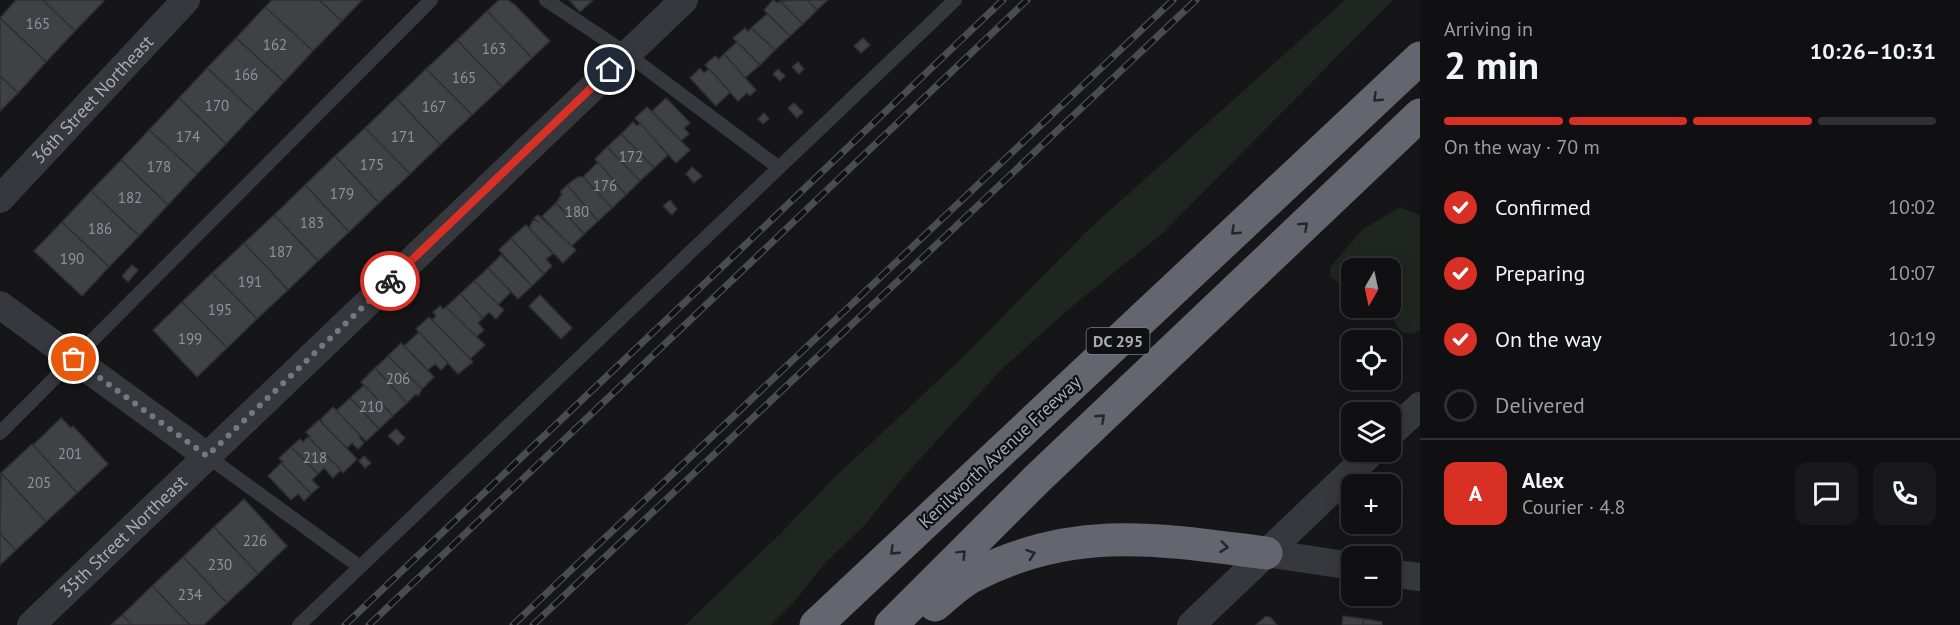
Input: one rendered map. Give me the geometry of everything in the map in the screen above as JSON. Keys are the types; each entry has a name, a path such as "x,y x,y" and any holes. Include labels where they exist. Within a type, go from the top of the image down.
{"highway":[{"name":"Kenilworth Avenue Freeway","path":"816,625 1420,58"},
{"name":"DC 295","path":"891,625 1037,478 1420,117"},
{"path":"910,625 969,578 1007,562 1065,544 1109,538 1153,538 1266,553"}],"street":[{"name":"36th Street Northeast","path":"0,199 186,0"},
{"name":"35th Street Northeast","path":"31,625 684,0"},
{"path":"0,304 207,456"},
{"path":"1401,424 1420,406"},
{"path":"1191,625 1362,462"},
{"path":"1266,553 1341,564"},
{"path":"1401,574 1420,577"}],"lane":[{"path":"0,433 431,0"},
{"path":"546,0 627,54 778,167"},
{"path":"299,625 955,0"},
{"path":"207,456 360,567"}],"shaded area":[{"path":"1345,0 1393,0 1163,233 1070,308 1002,369 900,481 865,525 825,563 794,602 771,625 685,625 780,534 835,477 963,357 1088,230"},
{"path":"1400,207 1420,215 1420,330 1409,333 1401,331 1394,318 1401,318 1401,258 1341,258 1341,284 1330,276 1330,267 1362,230"}],"building":[{"path":"16,0 43,0 75,31 46,62 0,18"},
{"path":"43,0 103,0 104,1 75,31"},
{"path":"272,0 319,0 342,21 313,51 265,7"},
{"path":"319,0 362,0 342,21"},
{"path":"499,0 508,0 515,5 550,41 532,58 487,11"},
{"path":"569,0 593,0 580,12"},
{"path":"773,0 778,3 780,1 803,24 790,36 764,10"},
{"path":"807,0 828,0 817,10"},
{"path":"807,0 817,10 803,24 780,1"},
{"path":"265,7 313,51 284,82 236,38"},
{"path":"487,11 532,58 502,87 457,40"},
{"path":"767,14 790,36 775,50 751,28"},
{"path":"0,18 46,62 18,93 0,76"},
{"path":"745,28 748,32 751,28 775,50 760,65 733,38"},
{"path":"236,38 284,82 255,113 207,68"},
{"path":"863,38 870,45 861,53 854,46"},
{"path":"457,40 502,87 472,115 426,69"},
{"path":"737,42 760,65 745,78 724,54"},
{"path":"724,54 756,90 750,96 747,93 738,101 705,65 715,56 719,59"},
{"path":"798,62 804,69 799,74 792,67"},
{"path":"207,68 255,113 226,144 179,98"},
{"path":"700,68 704,73 709,69 730,92 716,106 690,78"},
{"path":"426,69 472,115 440,145 396,98"},
{"path":"778,69 785,76 780,81 773,74"},
{"path":"0,76 18,93 0,111"},
{"path":"179,98 226,144 197,174 149,130"},
{"path":"396,98 440,145 410,174 365,128"},
{"path":"666,98 690,123 684,128 689,134 681,141 652,111"},
{"path":"794,103 803,112 797,118 788,108"},
{"path":"647,107 690,150 676,163 635,118"},
{"path":"764,113 769,119 763,124 758,119"},
{"path":"633,122 637,126 640,123 668,155 654,168 621,134"},
{"path":"365,128 410,174 379,203 335,156"},
{"path":"149,130 197,174 168,205 121,160"},
{"path":"621,134 654,168 640,181 607,147"},
{"path":"607,147 640,181 626,195 595,159"},
{"path":"335,156 379,203 349,232 305,185"},
{"path":"121,160 168,205 139,236 91,191"},
{"path":"598,162 626,195 612,208 583,177"},
{"path":"692,167 702,176 694,183 686,174"},
{"path":"578,177 583,177 612,208 598,221 567,185"},
{"path":"305,185 349,232 318,261 274,215"},
{"path":"567,185 598,221 584,234 556,203 562,194 560,192"},
{"path":"91,191 139,236 109,267 62,222"},
{"path":"670,200 677,209 672,215 663,206"},
{"path":"556,203 584,234 571,247 542,216"},
{"path":"274,215 318,261 288,290 244,243"},
{"path":"538,215 576,250 563,263 529,228 533,220 537,221 534,218"},
{"path":"62,222 109,267 82,296 34,251"},
{"path":"526,225 553,254 546,259 552,266 544,274 511,238"},
{"path":"511,238 544,274 532,286 499,250"},
{"path":"244,243 288,290 257,319 212,273"},
{"path":"501,255 532,286 518,299 488,268"},
{"path":"132,265 138,270 128,282 122,276"},
{"path":"488,268 511,292 497,306 474,281"},
{"path":"212,273 257,319 227,348 182,302"},
{"path":"474,281 504,310 496,319 489,312 483,318 460,294"},
{"path":"460,294 483,318 478,323 484,330 475,338 446,307"},
{"path":"540,295 572,328 561,339 529,306"},
{"path":"182,302 227,348 197,377 153,330"},
{"path":"440,306 443,309 446,307 485,345 470,359 432,320 436,316 433,312"},
{"path":"429,317 473,362 458,374 416,329"},
{"path":"419,332 448,363 441,370 435,364 428,370 404,346"},
{"path":"401,343 434,377 422,389 388,356"},
{"path":"388,356 422,389 418,396 416,394 407,403 375,368"},
{"path":"375,368 407,403 393,416 361,382"},
{"path":"364,385 393,416 379,429 350,398"},
{"path":"350,398 379,429 366,441 336,411"},
{"path":"333,407 360,435 364,443 358,449 352,443 347,448 323,424 321,419"},
{"path":"61,418 71,428 73,426 108,464 77,493 33,445"},
{"path":"319,420 357,459 343,473 308,437 310,436 306,432"},
{"path":"396,429 405,438 398,445 388,436"},
{"path":"308,437 341,470 333,478 324,468 318,474 291,447 300,439 303,442"},
{"path":"32,444 77,493 46,522 1,473"},
{"path":"291,447 318,474 312,480 319,487 311,494 281,463 283,462 279,458"},
{"path":"364,456 371,463 365,468 359,461"},
{"path":"281,463 311,494 304,501 298,494 291,500 268,476"},
{"path":"1,473 46,522 16,550 0,534"},
{"path":"244,499 287,546 258,574 214,527"},
{"path":"214,527 258,574 227,603 183,557"},
{"path":"0,534 16,550 0,565"},
{"path":"183,557 227,603 204,625 190,625 152,586"},
{"path":"152,586 190,625 132,625 122,615"},
{"path":"122,615 132,625 111,625"},
{"path":"1266,616 1271,618 1277,625 1256,625"},
{"path":"1343,616 1364,619 1363,625 1342,625"},
{"path":"1364,619 1382,622 1382,625 1363,625"}],"railway":[{"path":"345,625 1003,0"},
{"path":"369,625 1027,0"},
{"path":"513,625 1173,0"},
{"path":"533,625 1196,0"}],"way so far":[{"path":"74,359 207,456 390,281"}],"route":[{"path":"390,281 610,70"}]}
